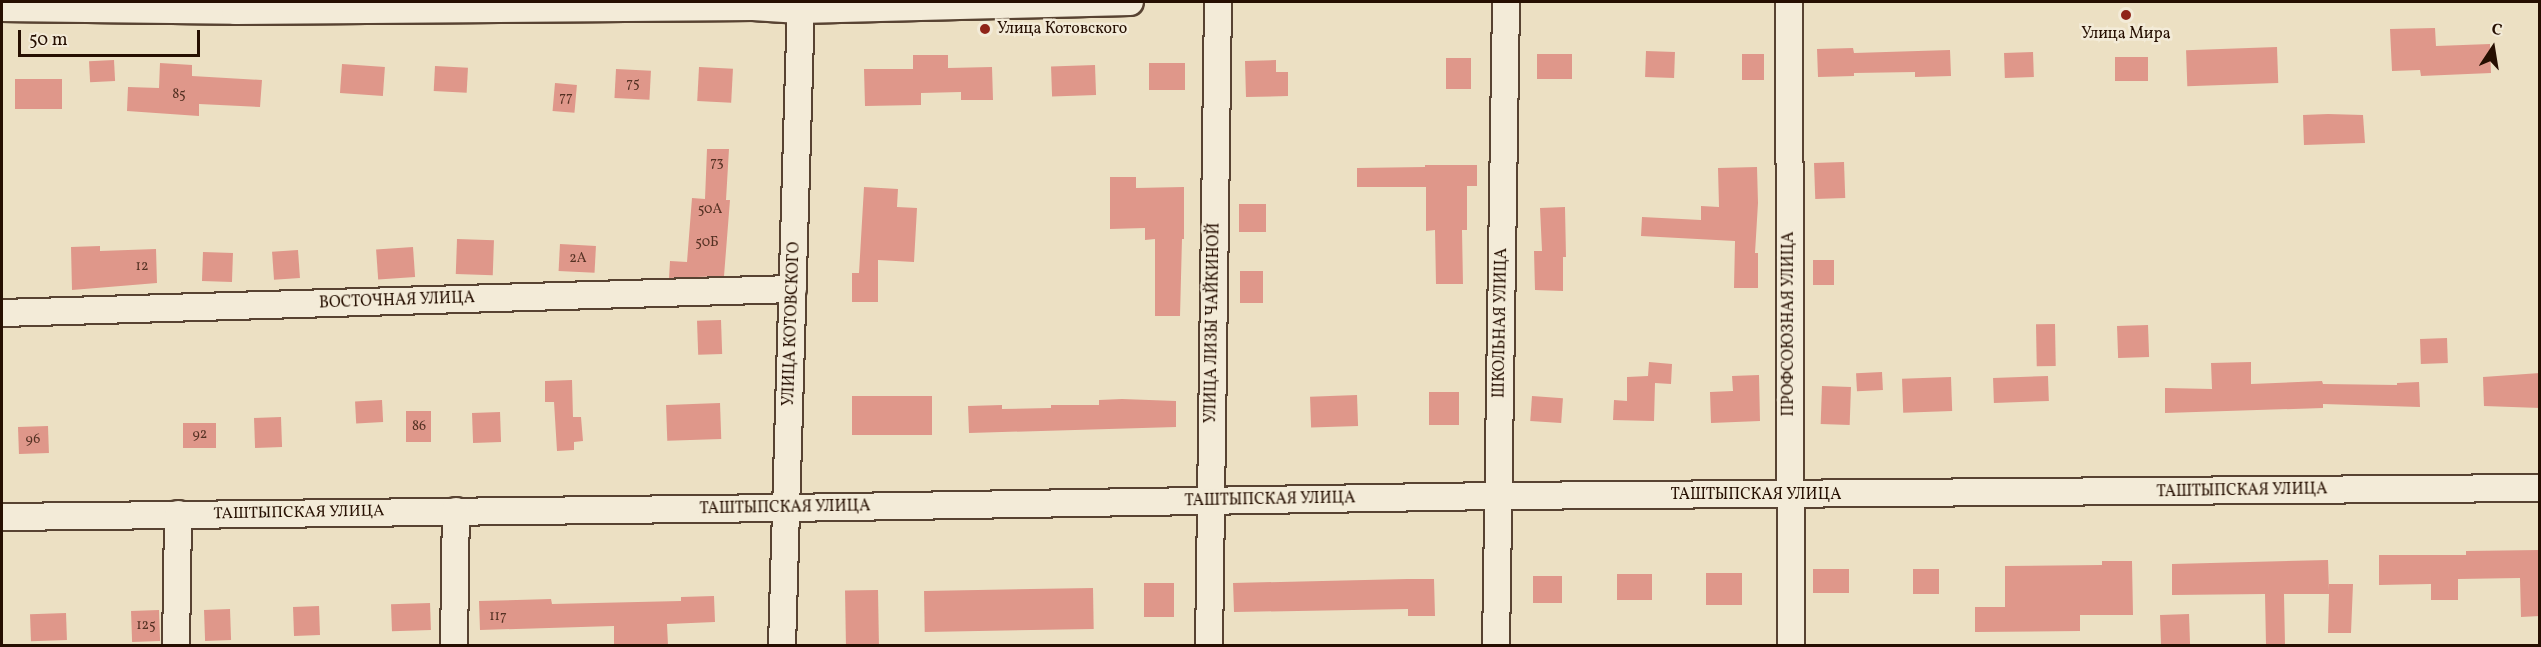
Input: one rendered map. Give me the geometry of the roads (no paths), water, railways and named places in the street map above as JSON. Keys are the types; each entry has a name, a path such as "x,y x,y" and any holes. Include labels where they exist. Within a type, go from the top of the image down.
{"street":[{"path":"2,8 753,7 1130,2"},
{"name":"УЛИЦА ЛИЗЫ ЧАЙКИНОЙ","path":"1209,645 1218,2"},
{"name":"ШКОЛЬНАЯ УЛИЦА","path":"1496,645 1506,2"},
{"name":"ПРОФСОЮЗНАЯ УЛИЦА","path":"1789,2 1791,645"},
{"name":"УЛИЦА КОТОВСКОГО","path":"782,645 801,6"},
{"name":"ВОСТОЧНАЯ УЛИЦА","path":"2,313 793,289"},
{"name":"ТАШТЫПСКАЯ УЛИЦА","path":"2,517 786,508 1498,496 2540,488"},
{"path":"454,645 456,511"},
{"path":"176,645 178,514"}],"place":[{"name":"Улица Мира","path":"2126,15"},
{"name":"Улица Котовского","path":"985,29"}]}
